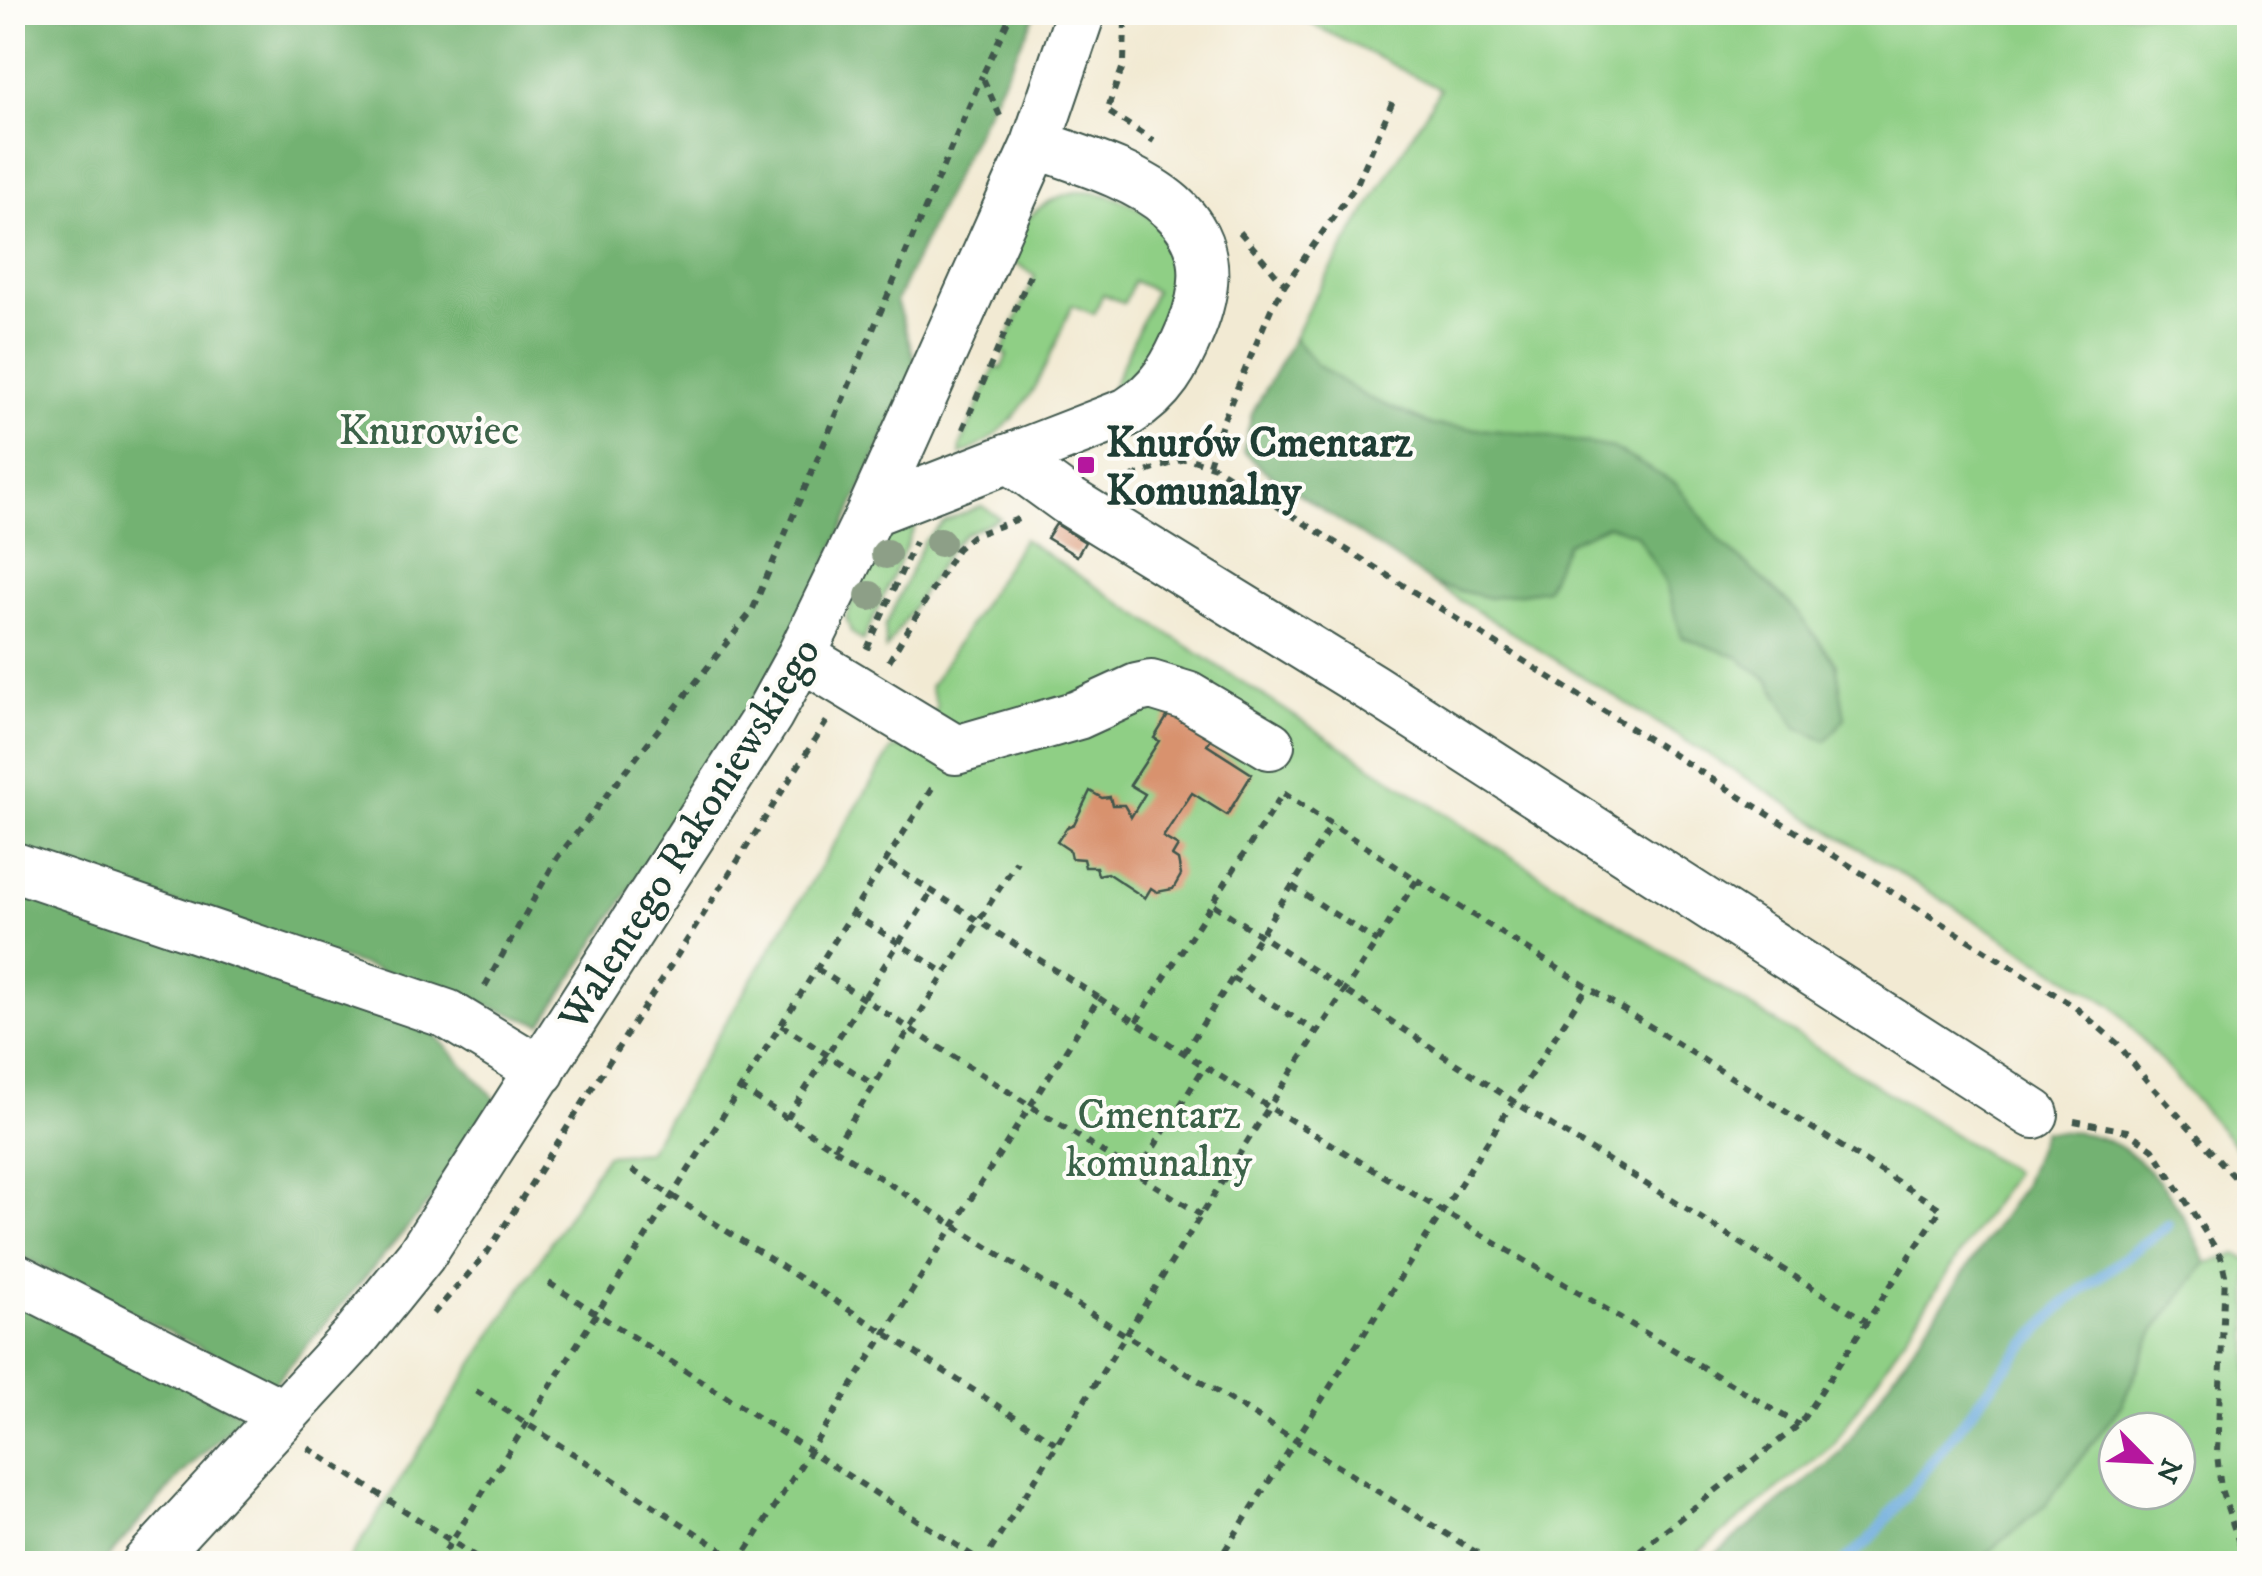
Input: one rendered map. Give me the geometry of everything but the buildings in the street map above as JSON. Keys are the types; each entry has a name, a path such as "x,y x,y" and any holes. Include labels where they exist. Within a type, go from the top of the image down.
{"street":[{"name":"Walentego Rakoniewskiego","path":"146,1564 295,1431 354,1338 422,1255 769,714 871,512 1030,157 1081,12"},
{"path":"871,512 1128,412 1153,395 1175,364 1192,325 1203,277 1202,259 1192,230 1170,202 1131,179 1030,157"},
{"path":"1009,458 1067,500 1372,688 2034,1114"},
{"path":"801,656 956,750 1078,715 1151,685 1187,696 1270,745"},
{"path":"12,866 447,1014 541,1070"},
{"path":"12,1276 295,1431"}],"path":[{"path":"464,1024 558,858 752,611 1012,12"},
{"path":"982,76 1030,157"},
{"path":"1209,464 1222,421 1285,284 1357,184 1395,96"},
{"path":"868,696 958,549 972,536 1187,458 1209,464 2075,1007 2118,1044 2146,1081 2250,1194"},
{"path":"437,1564 956,750"},
{"path":"1136,1022 1284,793 1940,1209 1799,1425 1622,1564"},
{"path":"1184,1053 1332,824"},
{"path":"885,861 1270,1107 1799,1425"},
{"path":"834,1148 1017,862"},
{"path":"549,1283 984,1563 1417,880"},
{"path":"1292,886 1377,942"},
{"path":"786,1118 932,891"},
{"path":"1214,904 1513,1101 1866,1321"},
{"path":"852,913 945,974"},
{"path":"817,969 1202,1215"},
{"path":"1232,978 1318,1032"},
{"path":"1216,1564 1587,987"},
{"path":"476,1391 740,1562 1098,998"},
{"path":"781,1024 874,1084"},
{"path":"1137,1174 1206,1066"},
{"path":"740,1088 1126,1335 1495,1564"},
{"path":"2034,1114 2114,1126 2142,1138 2166,1167 2221,1257 2225,1276 2217,1454 2221,1490 2246,1564"},
{"path":"632,1170 1057,1444"},
{"path":"295,1431 487,1564"}],"green space":[{"name":"Knurowiec","path":"13,13 1036,13 896,301 917,366 789,647 542,1024 13,851"},
{"path":"1290,13 2249,13 2249,1162 2113,1006 1435,585 1490,598 1567,543 1608,525 1636,534 1664,579 1683,637 1738,656 1769,681 1798,728 1845,718 1836,663 1791,605 1722,543 1675,484 1533,434 1432,425 1366,397 1317,365 1294,338 1312,301 1440,89"},
{"path":"1076,192 1115,197 1132,205 1148,215 1170,244 1177,283 1156,346 1139,376 1108,397 1155,291 1134,281 1124,303 1103,294 1094,314 1072,305 1043,372 1017,412 1001,430 960,455 995,367 1001,369 1007,355 1002,352 1035,276 1003,254 1032,214 1051,201"},
{"path":"1294,338 1317,365 1366,397 1432,425 1533,434 1613,448 1676,484 1722,543 1791,605 1836,663 1845,718 1826,741 1797,728 1770,681 1738,657 1682,637 1664,579 1636,534 1607,525 1567,543 1546,589 1490,598 1435,585 1265,471 1243,451 1252,414"},
{"path":"982,506 1000,518 965,534 951,548 886,649 885,627 925,540 945,521"},
{"path":"917,519 863,641 851,632 846,617 863,572 889,531"},
{"name":"Cmentarz komunalny","path":"1023,539 1474,833 2014,1172 1834,1444 1685,1563 347,1564 606,1155 647,1152 892,749 913,745 937,706 930,687"},
{"path":"12,878 424,1023 500,1104 442,1187 273,1385 13,1252"},
{"path":"2043,1131 2072,1132 2111,1142 2147,1168 2162,1185 2187,1223 2206,1263 2153,1333 2122,1404 2117,1411 2097,1411 2097,1437 2045,1505 1975,1563 1703,1564 1840,1454 2023,1186"},
{"path":"2237,1254 2249,1261 2249,1563 1975,1564 2045,1505 2097,1437 2097,1511 2197,1511 2197,1411 2117,1411 2153,1333 2206,1263"},
{"path":"12,1299 244,1415 182,1474 103,1563 13,1563"}],"waterway":[{"path":"1841,1564 1870,1540 2015,1356 2065,1303 2168,1225"}],"place":[{"name":"Knurów Cmentarz Komunalny","path":"1086,465"}]}
